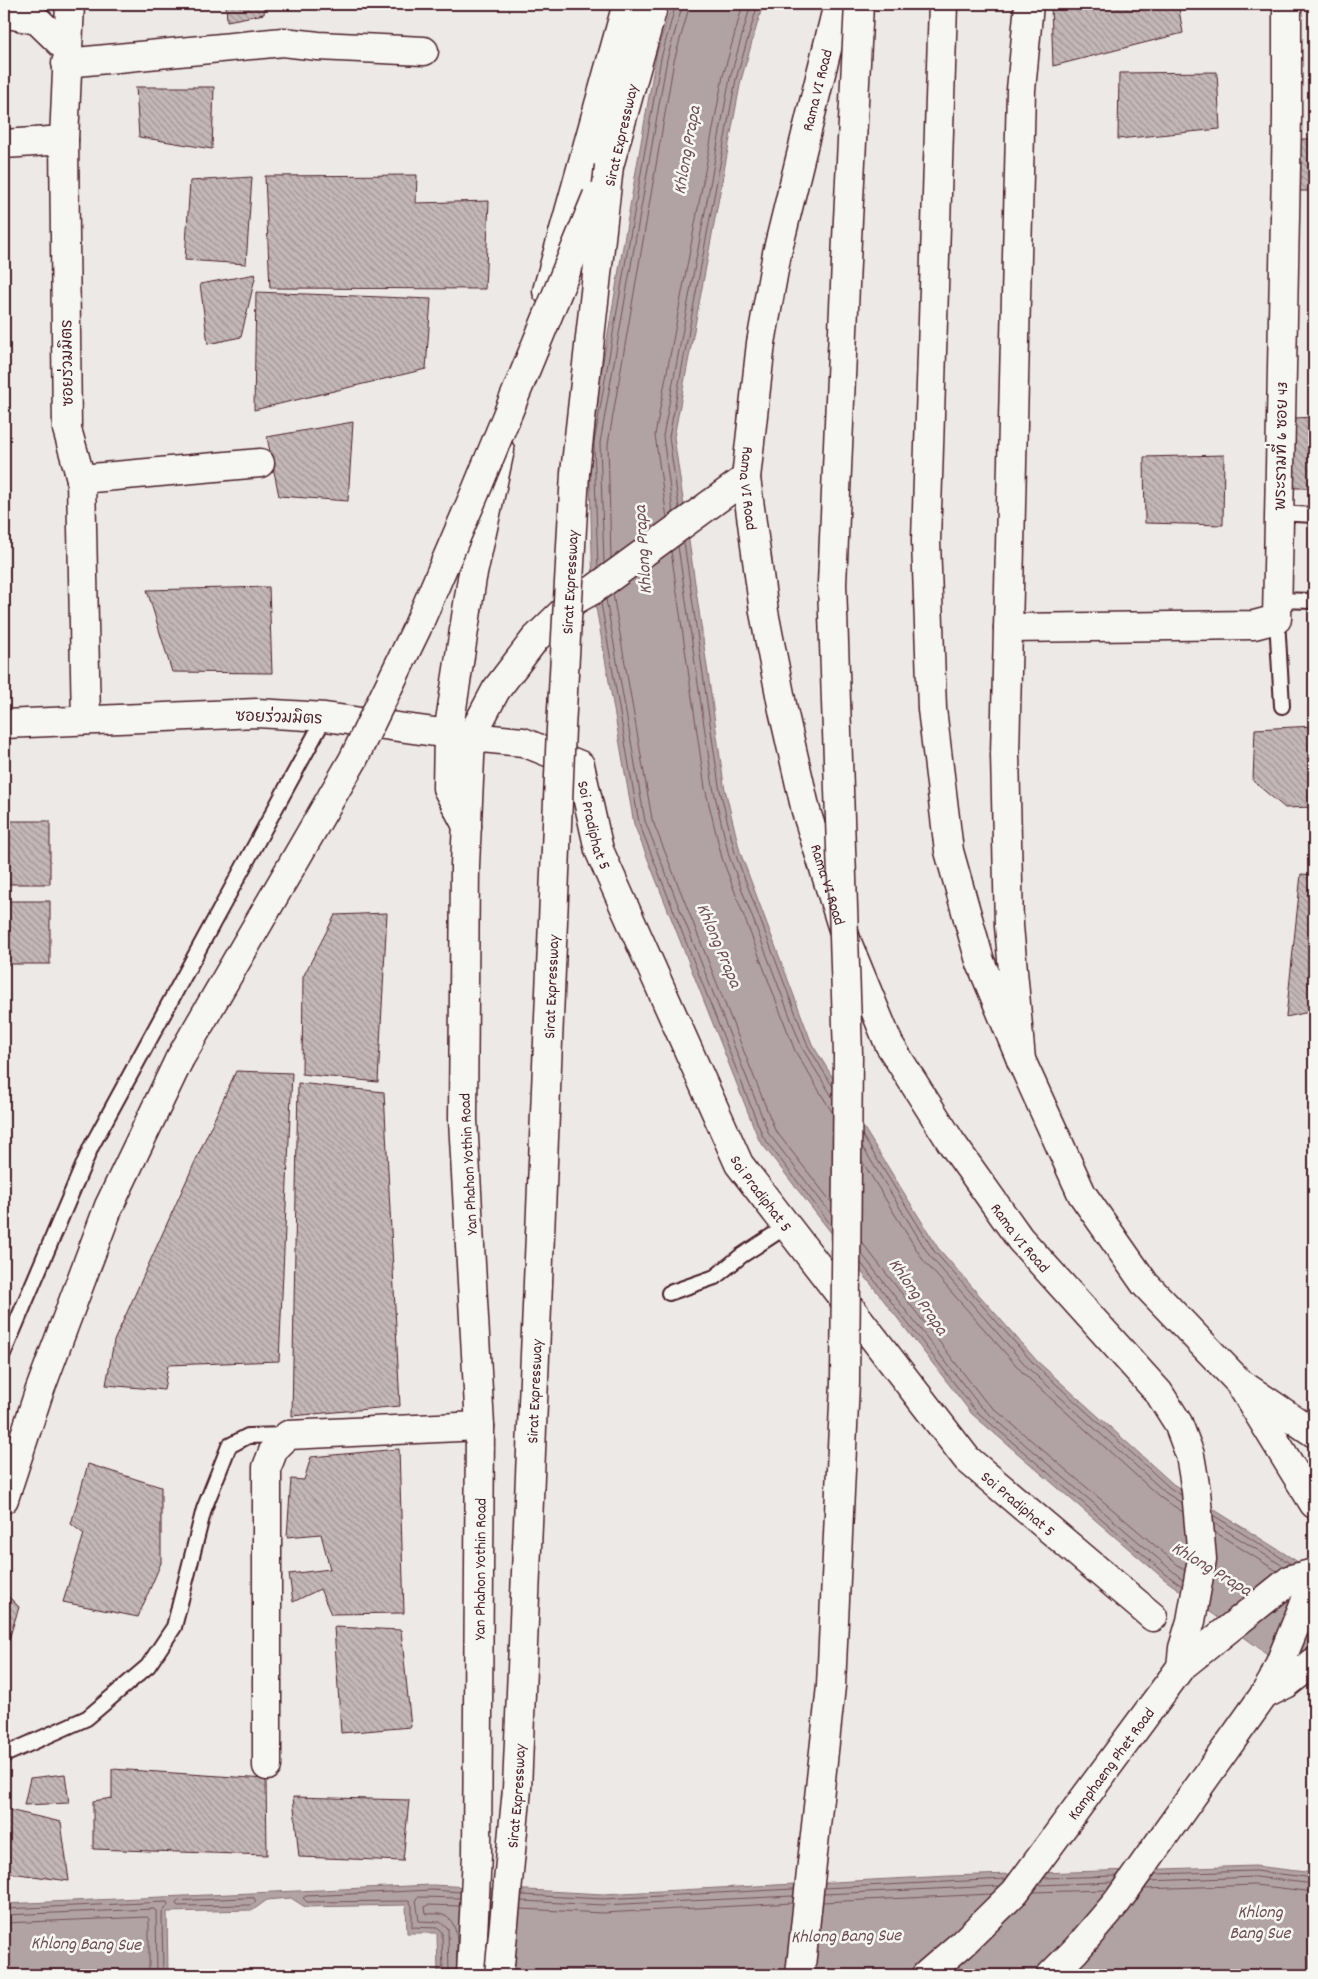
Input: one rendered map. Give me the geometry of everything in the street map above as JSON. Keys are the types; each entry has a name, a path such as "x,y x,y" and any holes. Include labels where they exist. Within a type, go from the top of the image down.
{"main road":[{"name":"ซอยร่วมมิตร","path":"70,4 64,140 67,429 81,479 86,720"},
{"path":"460,736 472,578 508,414 556,260 627,4"},
{"name":"Sirat Expressway","path":"499,1975 518,1780 558,787 575,473 610,166 654,4"},
{"name":"Rama VI Road","path":"838,4 777,252 761,343 746,478 764,612 783,710 806,811 847,942 890,1044 951,1142 1020,1239 1159,1393 1178,1423 1190,1455 1196,1491 1202,1559 1192,1621 1183,1648 1181,1667"},
{"path":"800,1975 831,1686 845,1383 848,1054 832,584 859,4"},
{"path":"944,4 926,542 932,709 949,851 980,961 1021,1060 1082,1194 1146,1284 1238,1382 1314,1504"},
{"path":"1021,1060 1009,926 1005,754 1021,90 1029,4"},
{"name":"พระรามที่ 6 ซอย 43","path":"1277,610 1287,4"},
{"path":"4,13 37,20 67,56 283,42 318,46 424,51"},
{"path":"4,144 64,140"},
{"path":"4,1499 38,1395 109,1206 179,1060 353,760 413,637 475,493 610,166"},
{"path":"81,479 260,463"},
{"name":"Yan Phahon Yothin Road","path":"471,1975 478,1855 480,1426 463,1120 467,826 460,736 536,639 575,600 594,590 746,478"},
{"path":"1008,628 1254,625 1277,610"},
{"name":"ซอยร่วมมิตร","path":"4,724 257,713 325,717 460,736"},
{"name":"Soi Pradiphat 5","path":"460,736 523,742 580,765 599,850 739,1164 967,1459 1153,1617"},
{"path":"1238,1382 1314,1433"},
{"path":"267,1766 267,1467 274,1449 288,1435 480,1426"},
{"name":"Kamphaeng Phet Road","path":"926,1975 963,1943 1015,1892 1181,1667 1291,1579 1314,1574"},
{"path":"1051,1975 1076,1950 1116,1902 1264,1695 1273,1680 1314,1580"},
{"path":"1264,1695 1286,1684 1314,1662"}],"lane":[{"path":"1278,513 1314,514"},
{"path":"1282,706 1277,610 1314,601"},
{"path":"4,1352 92,1147 325,717"},
{"path":"669,1293 715,1278 741,1256 787,1226"},
{"path":"4,1755 87,1718 148,1666 174,1627 204,1509 229,1446 248,1436 288,1435"}],"water":[{"name":"Khlong Prapa","path":"672,4 763,4 741,80 674,437 724,785 740,852 812,1044 938,1248 1037,1361 1173,1484 1314,1572 1314,1688 1164,1579 972,1414 759,1140 634,824 593,590 589,443 656,56"},
{"name":"Khlong Bang Sue","path":"1255,1866 1314,1873 1314,1975 438,1975 437,1933 407,1933 406,1905 305,1907 291,1898 267,1900 253,1910 167,1912 168,1975 4,1975 4,1904 432,1885 603,1894 949,1876"}],"building":[{"path":"226,4 265,4 264,14 227,21"},
{"path":"1051,4 1178,4 1183,33 1053,66"},
{"path":"1217,72 1220,129 1118,139 1119,73"},
{"path":"136,87 214,87 212,149 139,137"},
{"path":"1300,139 1314,139 1314,191 1300,191"},
{"path":"417,175 416,203 489,201 485,289 270,288 265,176"},
{"path":"252,177 246,264 185,260 190,181"},
{"path":"256,274 241,337 208,344 200,284"},
{"path":"256,292 431,299 426,369 254,410"},
{"path":"1314,417 1314,488 1292,488 1295,418"},
{"path":"353,422 348,501 279,496 267,437"},
{"path":"1224,455 1223,525 1145,523 1144,457"},
{"path":"269,587 272,673 172,672 147,590"},
{"path":"1314,726 1314,807 1285,808 1253,781 1255,729"},
{"path":"4,821 50,821 50,884 4,884"},
{"path":"1301,874 1314,875 1314,1011 1286,1017"},
{"path":"4,901 50,901 50,964 4,964"},
{"path":"387,913 378,1082 302,1074 303,977 335,915"},
{"path":"236,1071 292,1073 279,1361 168,1365 164,1390 106,1385 114,1341"},
{"path":"298,1083 384,1092 400,1406 292,1416"},
{"path":"399,1449 404,1613 331,1614 320,1589 293,1602 289,1574 330,1569 321,1534 287,1537 291,1479 304,1480 311,1457"},
{"path":"88,1464 161,1487 161,1563 138,1617 63,1602 84,1534 71,1524"},
{"path":"4,1592 19,1607 4,1655"},
{"path":"334,1627 401,1630 411,1727 341,1733"},
{"path":"112,1769 266,1779 267,1855 93,1849 93,1801 112,1798"},
{"path":"65,1774 69,1803 24,1805 30,1778"},
{"path":"293,1797 409,1800 403,1861 299,1857"},
{"path":"4,1809 61,1822 69,1881 4,1872"}]}
